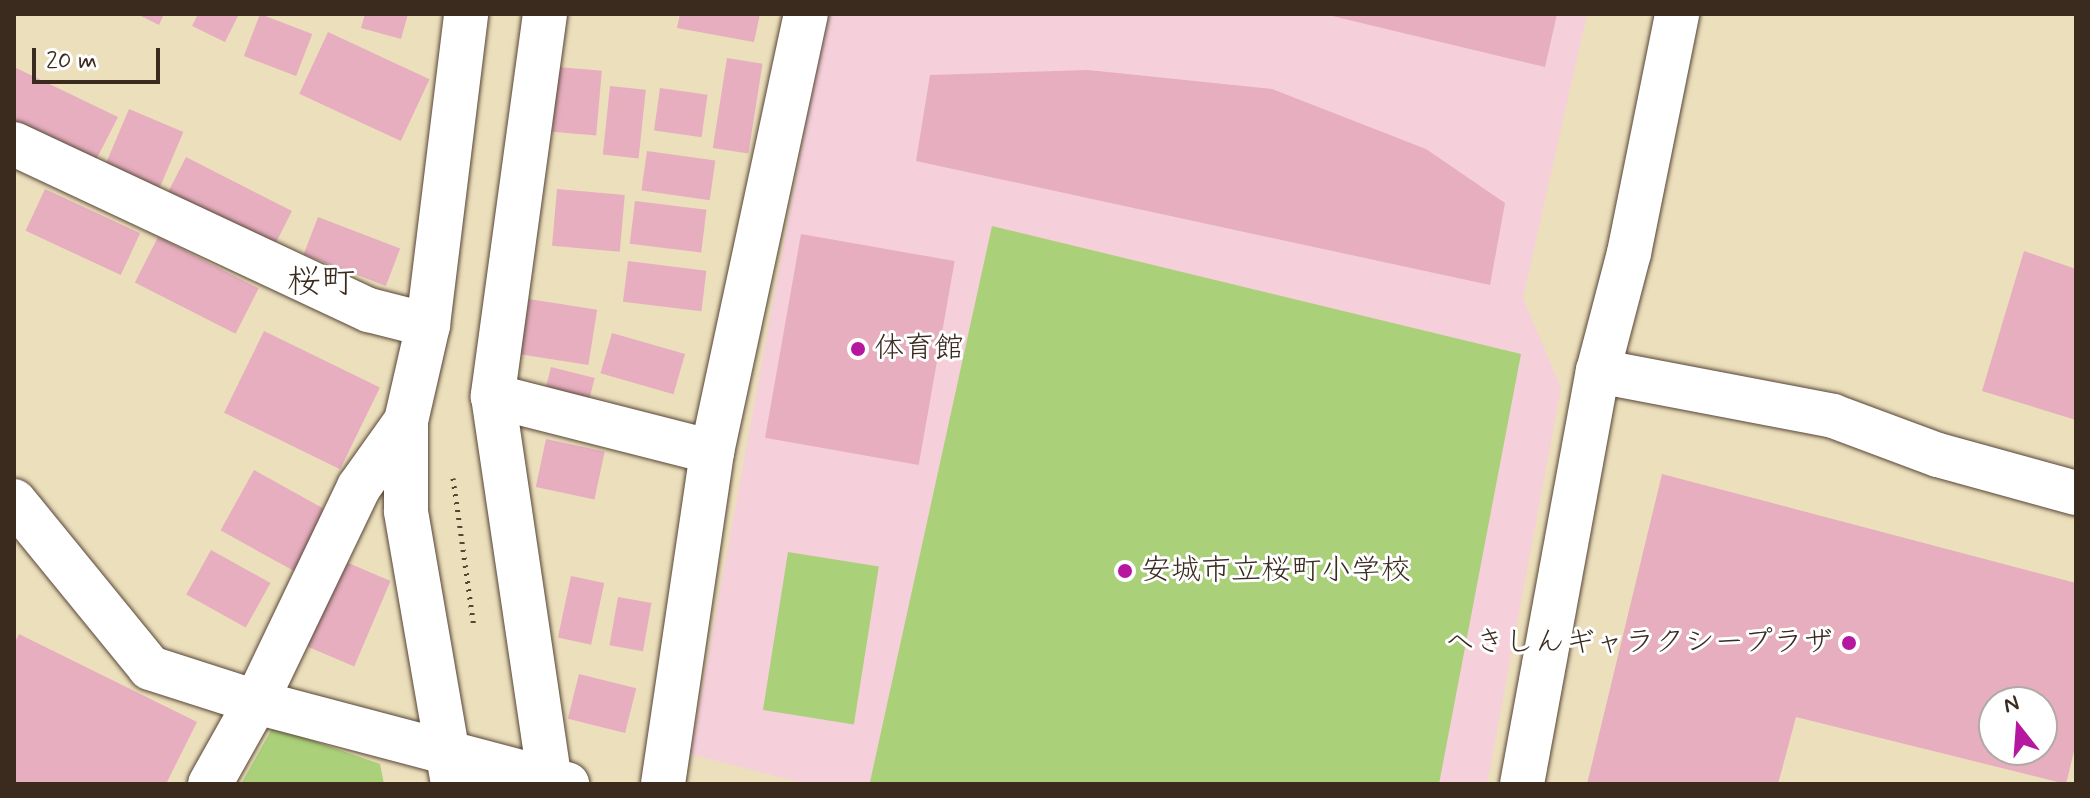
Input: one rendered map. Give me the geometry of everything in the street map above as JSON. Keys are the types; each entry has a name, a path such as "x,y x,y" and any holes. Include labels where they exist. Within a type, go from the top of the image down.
{"street":[{"path":"449,769 406,511 406,421 428,325 466,14"},
{"path":"14,501 150,668 449,769 558,782 493,396 545,14"},
{"path":"663,784 712,452 806,14"},
{"path":"1522,784 1598,371 1629,253 1677,14"},
{"path":"14,144 369,310 428,325"},
{"path":"1598,371 1833,416 1938,455 2076,493"},
{"path":"493,396 712,452"},
{"path":"210,784 256,702 359,487 406,421"}],"shaded area":[{"name":"安城市立桜町小学校","path":"826,14 1587,14 1523,298 1561,388 1487,784 807,784 690,754"}],"green space":[{"path":"992,226 1521,354 1439,784 870,782"},
{"path":"788,552 879,566 854,724 763,710"},
{"path":"273,727 380,764 384,784 241,784"}],"building":[{"path":"137,14 164,14 159,25"},
{"path":"198,14 239,14 225,42 192,26"},
{"path":"260,14 312,34 296,76 244,56"},
{"path":"365,14 408,14 401,39 361,28"},
{"path":"680,14 760,14 754,42 677,28"},
{"path":"1324,14 1557,14 1545,67"},
{"path":"328,32 430,79 401,141 299,94"},
{"path":"727,58 763,64 748,154 713,148"},
{"path":"14,67 118,117 95,162 14,123"},
{"path":"558,67 602,71 596,136 552,132"},
{"path":"1088,70 1272,89 1426,149 1505,203 1490,285 916,161 930,75"},
{"path":"610,86 646,90 639,158 603,155"},
{"path":"660,88 708,95 702,137 654,131"},
{"path":"129,109 183,132 159,188 105,165"},
{"path":"647,151 715,161 710,200 641,191"},
{"path":"186,157 292,211 273,248 167,194"},
{"path":"45,189 140,233 121,275 26,231"},
{"path":"557,189 625,195 620,252 552,246"},
{"path":"635,201 706,210 701,252 630,244"},
{"path":"318,217 400,249 386,286 304,254"},
{"name":"体育館","path":"801,234 955,261 919,465 765,438"},
{"path":"158,237 259,288 236,334 135,282"},
{"path":"2024,251 2076,269 2076,420 1982,391"},
{"path":"628,261 706,271 701,311 623,302"},
{"path":"529,299 597,310 588,365 520,354"},
{"path":"264,331 380,388 340,469 224,413"},
{"path":"612,333 685,354 673,394 600,373"},
{"path":"551,367 595,378 588,405 544,394"},
{"path":"546,439 605,451 595,499 536,487"},
{"path":"254,470 327,511 294,571 221,530"},
{"name":"へきしんギャラクシープラザ","path":"1662,474 2076,583 2076,743 2066,784 1993,766 2058,766 2058,686 1978,686 1978,762 1796,717 1778,784 1587,784"},
{"path":"211,550 270,583 246,628 186,595"},
{"path":"339,559 391,581 354,666 303,645"},
{"path":"571,576 604,583 591,645 558,638"},
{"path":"618,597 651,603 643,651 609,645"},
{"path":"19,634 197,722 166,784 14,784 14,644"},
{"path":"579,674 636,688 625,733 568,719"}],"place":[{"name":"体育館","path":"858,349"},
{"name":"安城市立桜町小学校","path":"1125,571"},
{"name":"へきしんギャラクシープラザ","path":"1849,643"}],"district":[{"name":"桜町","path":"321,283"}]}
